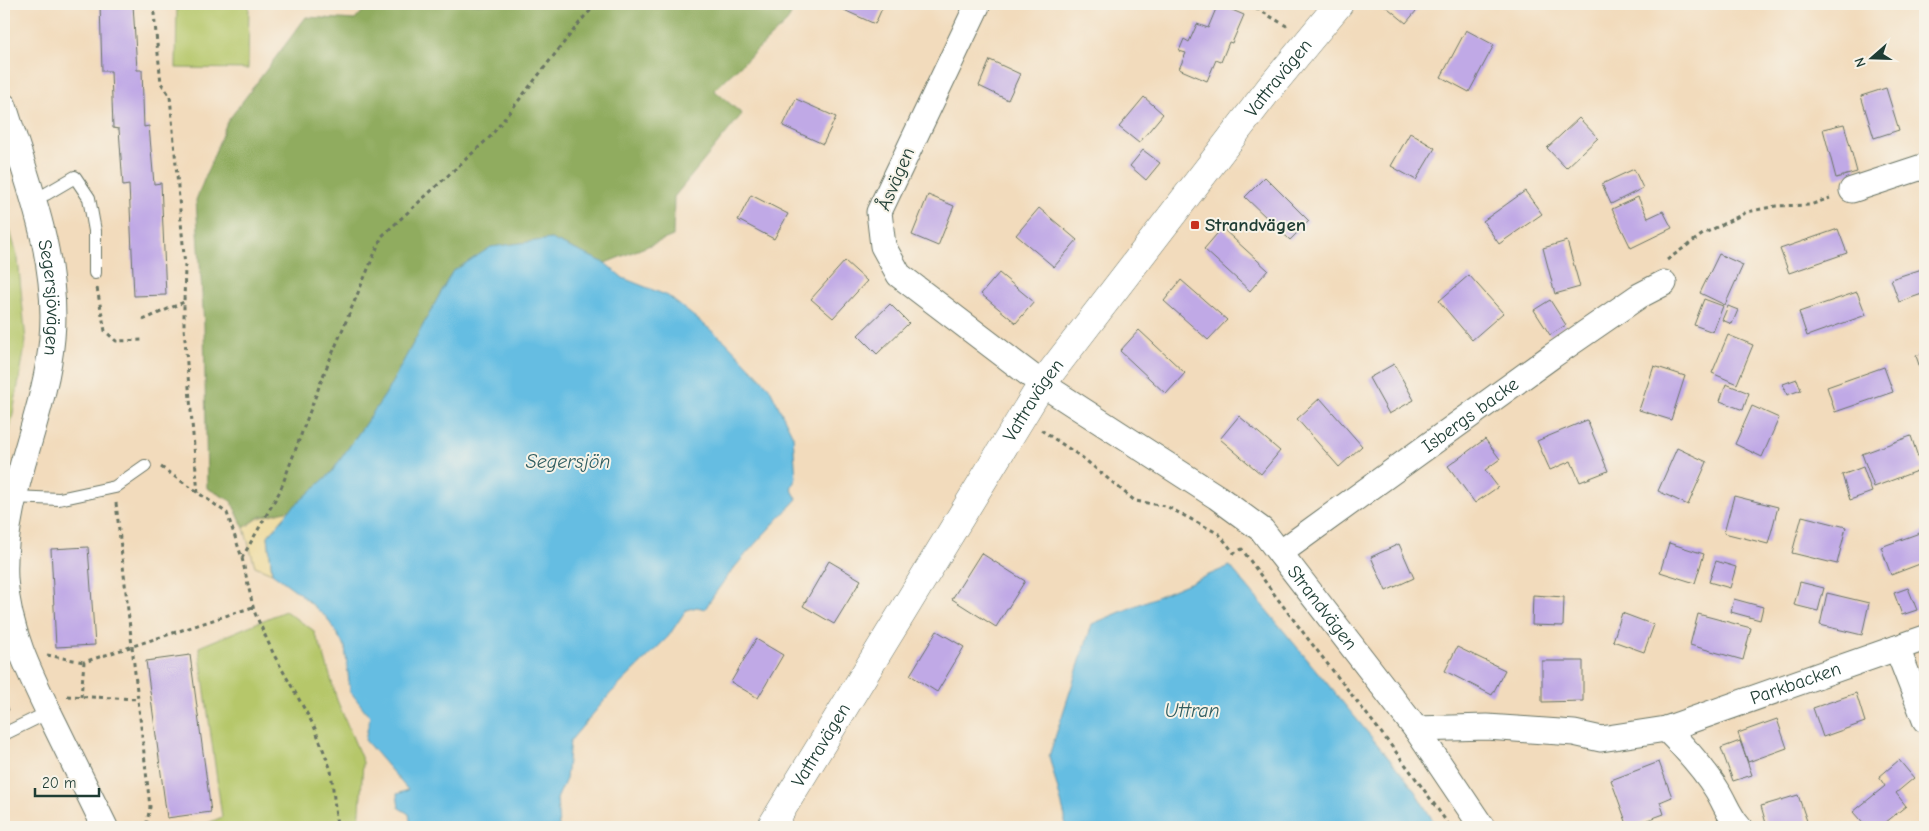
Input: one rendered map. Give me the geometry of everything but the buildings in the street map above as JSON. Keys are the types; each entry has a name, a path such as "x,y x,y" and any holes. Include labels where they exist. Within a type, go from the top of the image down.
{"street":[{"name":"Åsvägen","path":"978,4 879,212 883,246 900,275 1042,384"},
{"name":"Vattravägen","path":"771,827 1042,384 1136,260 1339,4"},
{"name":"Segersjövägen","path":"4,106 43,235 54,303 52,339 45,379 14,497 5,547 5,580 9,612 34,684 56,704 105,827"},
{"path":"1852,190 1925,166"},
{"name":"Isbergs backe","path":"1280,553 1552,356 1639,296 1664,283"},
{"name":"Strandvägen","path":"1042,384 1218,497 1262,530 1416,729 1482,827"},
{"name":"Parkbacken","path":"1416,729 1487,727 1574,733 1601,739 1666,729 1925,638"},
{"path":"1897,648 1925,720"},
{"path":"1666,729 1695,759 1718,791 1732,819 1739,827"}],"lane":[{"path":"32,198 46,194 75,177 89,198 95,231 95,273"},
{"path":"14,497 59,499 115,487 145,466"},
{"path":"4,734 56,704"}],"path":[{"path":"154,4 161,84 170,96 185,267 184,328 198,494"},
{"path":"242,558 280,491 325,371 382,236 490,137 584,17 598,4"},
{"path":"1249,4 1310,39"},
{"path":"1664,283 1658,267 1702,234 1747,212 1776,206 1810,204"},
{"path":"95,273 105,331 116,341 144,340"},
{"path":"143,320 184,302"},
{"path":"1040,430 1083,458 1135,500 1166,506 1219,534 1234,553 1242,549 1294,624 1384,734 1450,827"},
{"path":"158,465 226,513 242,558 253,607 274,655 314,726 332,770 337,827"},
{"path":"115,487 150,807 146,827"},
{"path":"40,654 84,662 253,607"},
{"path":"81,696 84,662"},
{"path":"56,704 81,696 139,699"}],"green space":[{"path":"177,4 249,4 248,69 176,68"},
{"path":"369,4 796,4 787,22 714,90 742,114 674,197 673,236 605,263 551,239 492,247 452,272 385,395 331,473 290,510 259,517 244,528 231,501 207,488 204,325 196,200 227,122 306,17 355,20"},
{"path":"4,209 18,259 26,341 10,430 4,450"},
{"path":"285,611 313,630 324,655 337,700 363,762 359,827 199,827 222,817 199,647"}],"sand":[{"path":"290,510 268,536 272,573 255,566 244,528 259,518"}],"water":[{"name":"Segersjön","path":"551,239 605,263 623,278 668,296 726,342 769,387 793,436 796,478 791,488 797,499 736,566 705,609 697,607 686,610 668,637 610,694 570,741 566,779 557,799 559,827 411,827 409,814 399,808 397,794 408,790 365,740 370,717 350,691 345,647 327,618 299,593 272,573 268,536 290,510 331,473 385,395 452,272 491,247"},
{"name":"Uttran","path":"1230,566 1411,785 1437,827 1065,827 1065,817 1049,756 1092,624"}],"place":[{"name":"Strandvägen","path":"1195,225"}]}
